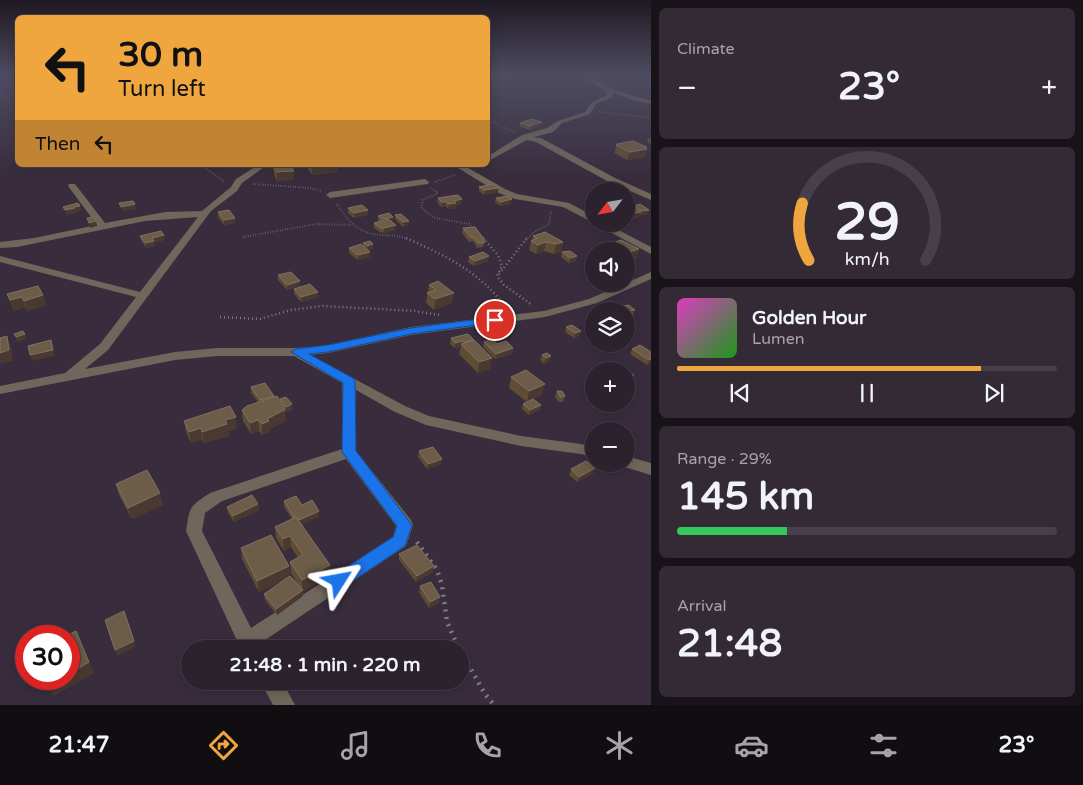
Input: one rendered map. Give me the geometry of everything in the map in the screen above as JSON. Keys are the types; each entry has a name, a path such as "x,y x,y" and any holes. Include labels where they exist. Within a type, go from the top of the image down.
{"street":[{"path":"490,158 526,137 550,130 560,122 590,111"},
{"path":"526,137 538,140 612,180 650,197"},
{"path":"69,376 104,347 204,214 236,185 260,167"},
{"path":"461,167 502,192 564,204 585,215"},
{"path":"330,195 425,182"},
{"path":"72,186 102,227"},
{"path":"0,246 20,244 182,212 204,214"},
{"path":"615,232 650,251"},
{"path":"0,259 144,296"},
{"path":"0,390 184,355 216,352 296,352 328,349 411,331 545,314 593,301 650,275"},
{"path":"296,352 426,420 521,441 585,450"},
{"path":"256,640 400,541 405,525 349,452 349,381"},
{"path":"247,640 194,531 197,510 216,497 349,452"},
{"path":"635,465 650,469"},
{"path":"276,690 285,705"}],"path":[{"path":"590,111 650,118"},
{"path":"490,121 526,137"},
{"path":"204,167 236,185 311,188 330,195 342,215 353,225 372,234 390,234 408,239 434,251 479,277 493,290 514,317"},
{"path":"461,167 428,184 438,193 423,200 421,208 435,218 469,224 498,255 502,266 497,276"},
{"path":"497,276 527,238 549,224 551,211 564,204"},
{"path":"243,238 316,224 353,225"},
{"path":"497,276 504,285 545,314"},
{"path":"220,317 260,319 291,310 323,306 345,306 431,312 458,324"},
{"path":"417,542 439,573 443,587 446,617 454,640"},
{"path":"469,665 485,694 494,705"}],"building":[{"path":"532,119 542,122 530,126 520,123"},
{"path":"633,141 647,147 644,147 647,149 630,152 616,145 619,145 617,144"},
{"path":"274,167 291,167 294,171 277,172"},
{"path":"493,184 499,188 485,190 479,187"},
{"path":"458,195 462,199 454,201 456,203 449,204 442,202 438,198"},
{"path":"507,196 512,199 501,202 496,198"},
{"path":"133,201 135,204 121,207 119,203"},
{"path":"78,203 80,206 75,208 65,210 63,207"},
{"path":"640,204 649,210 642,211 635,206"},
{"path":"362,205 368,210 354,213 348,208"},
{"path":"229,210 235,218 224,220 218,212"},
{"path":"389,213 393,217 382,219 378,216"},
{"path":"401,214 409,221 403,222 395,215"},
{"path":"94,217 96,221 89,223 87,218"},
{"path":"388,219 396,225 380,228 374,223"},
{"path":"475,227 484,239 484,243 478,243 463,228"},
{"path":"161,231 164,235 152,238 154,241 145,243 140,236"},
{"path":"545,232 563,242 556,244 546,242 538,245 531,241 537,238 533,236"},
{"path":"370,241 373,244 367,246 363,243"},
{"path":"361,244 370,252 358,255 349,248"},
{"path":"570,251 577,256 570,258 562,252"},
{"path":"483,252 489,256 475,261 469,257"},
{"path":"291,272 300,281 287,285 278,275"},
{"path":"438,281 454,293 435,299 427,293 436,290 429,285"},
{"path":"310,284 318,292 301,297 294,289"},
{"path":"38,286 43,295 24,301 22,297 10,300 7,294"},
{"path":"572,325 581,331 575,333 566,327"},
{"path":"23,331 25,334 16,337 14,334"},
{"path":"468,334 474,340 455,343 451,338"},
{"path":"7,336 9,350 0,353 0,338"},
{"path":"492,339 497,344 506,341 513,348 496,354 484,342"},
{"path":"51,340 53,350 30,355 28,346"},
{"path":"474,340 492,358 479,362 461,344"},
{"path":"640,345 651,352 651,359 649,360 635,351 635,348"},
{"path":"547,353 551,356 546,358 542,355"},
{"path":"526,370 545,384 529,391 511,377"},
{"path":"265,383 274,396 260,400 251,387"},
{"path":"557,391 562,391 565,396 560,397"},
{"path":"277,396 284,410 267,419 269,421 262,424 258,420 250,423 242,410 247,406"},
{"path":"286,397 292,404 286,407 280,399"},
{"path":"533,399 541,405 530,410 523,404"},
{"path":"230,406 236,417 225,420 227,424 202,432 201,428 189,432 184,421"},
{"path":"433,447 442,459 428,464 419,451"},
{"path":"585,462 585,472 588,472 579,477 571,469"},
{"path":"147,470 160,493 128,508 116,484"},
{"path":"252,495 258,504 233,516 227,507"},
{"path":"296,496 302,505 312,500 319,511 299,520 296,517 294,518 284,501"},
{"path":"296,517 330,565 302,580 290,562 303,555 290,536 283,539 275,527"},
{"path":"271,535 289,566 257,581 241,548"},
{"path":"417,545 434,566 417,576 399,554"},
{"path":"290,576 303,590 276,609 264,594"},
{"path":"431,582 440,597 430,602 420,586"},
{"path":"124,611 134,641 115,650 105,620"},
{"path":"80,641 89,662 80,667"}],"route":[{"path":"339,581 400,541 405,525 349,452 349,381 296,352 328,349 411,331 495,320"}]}
